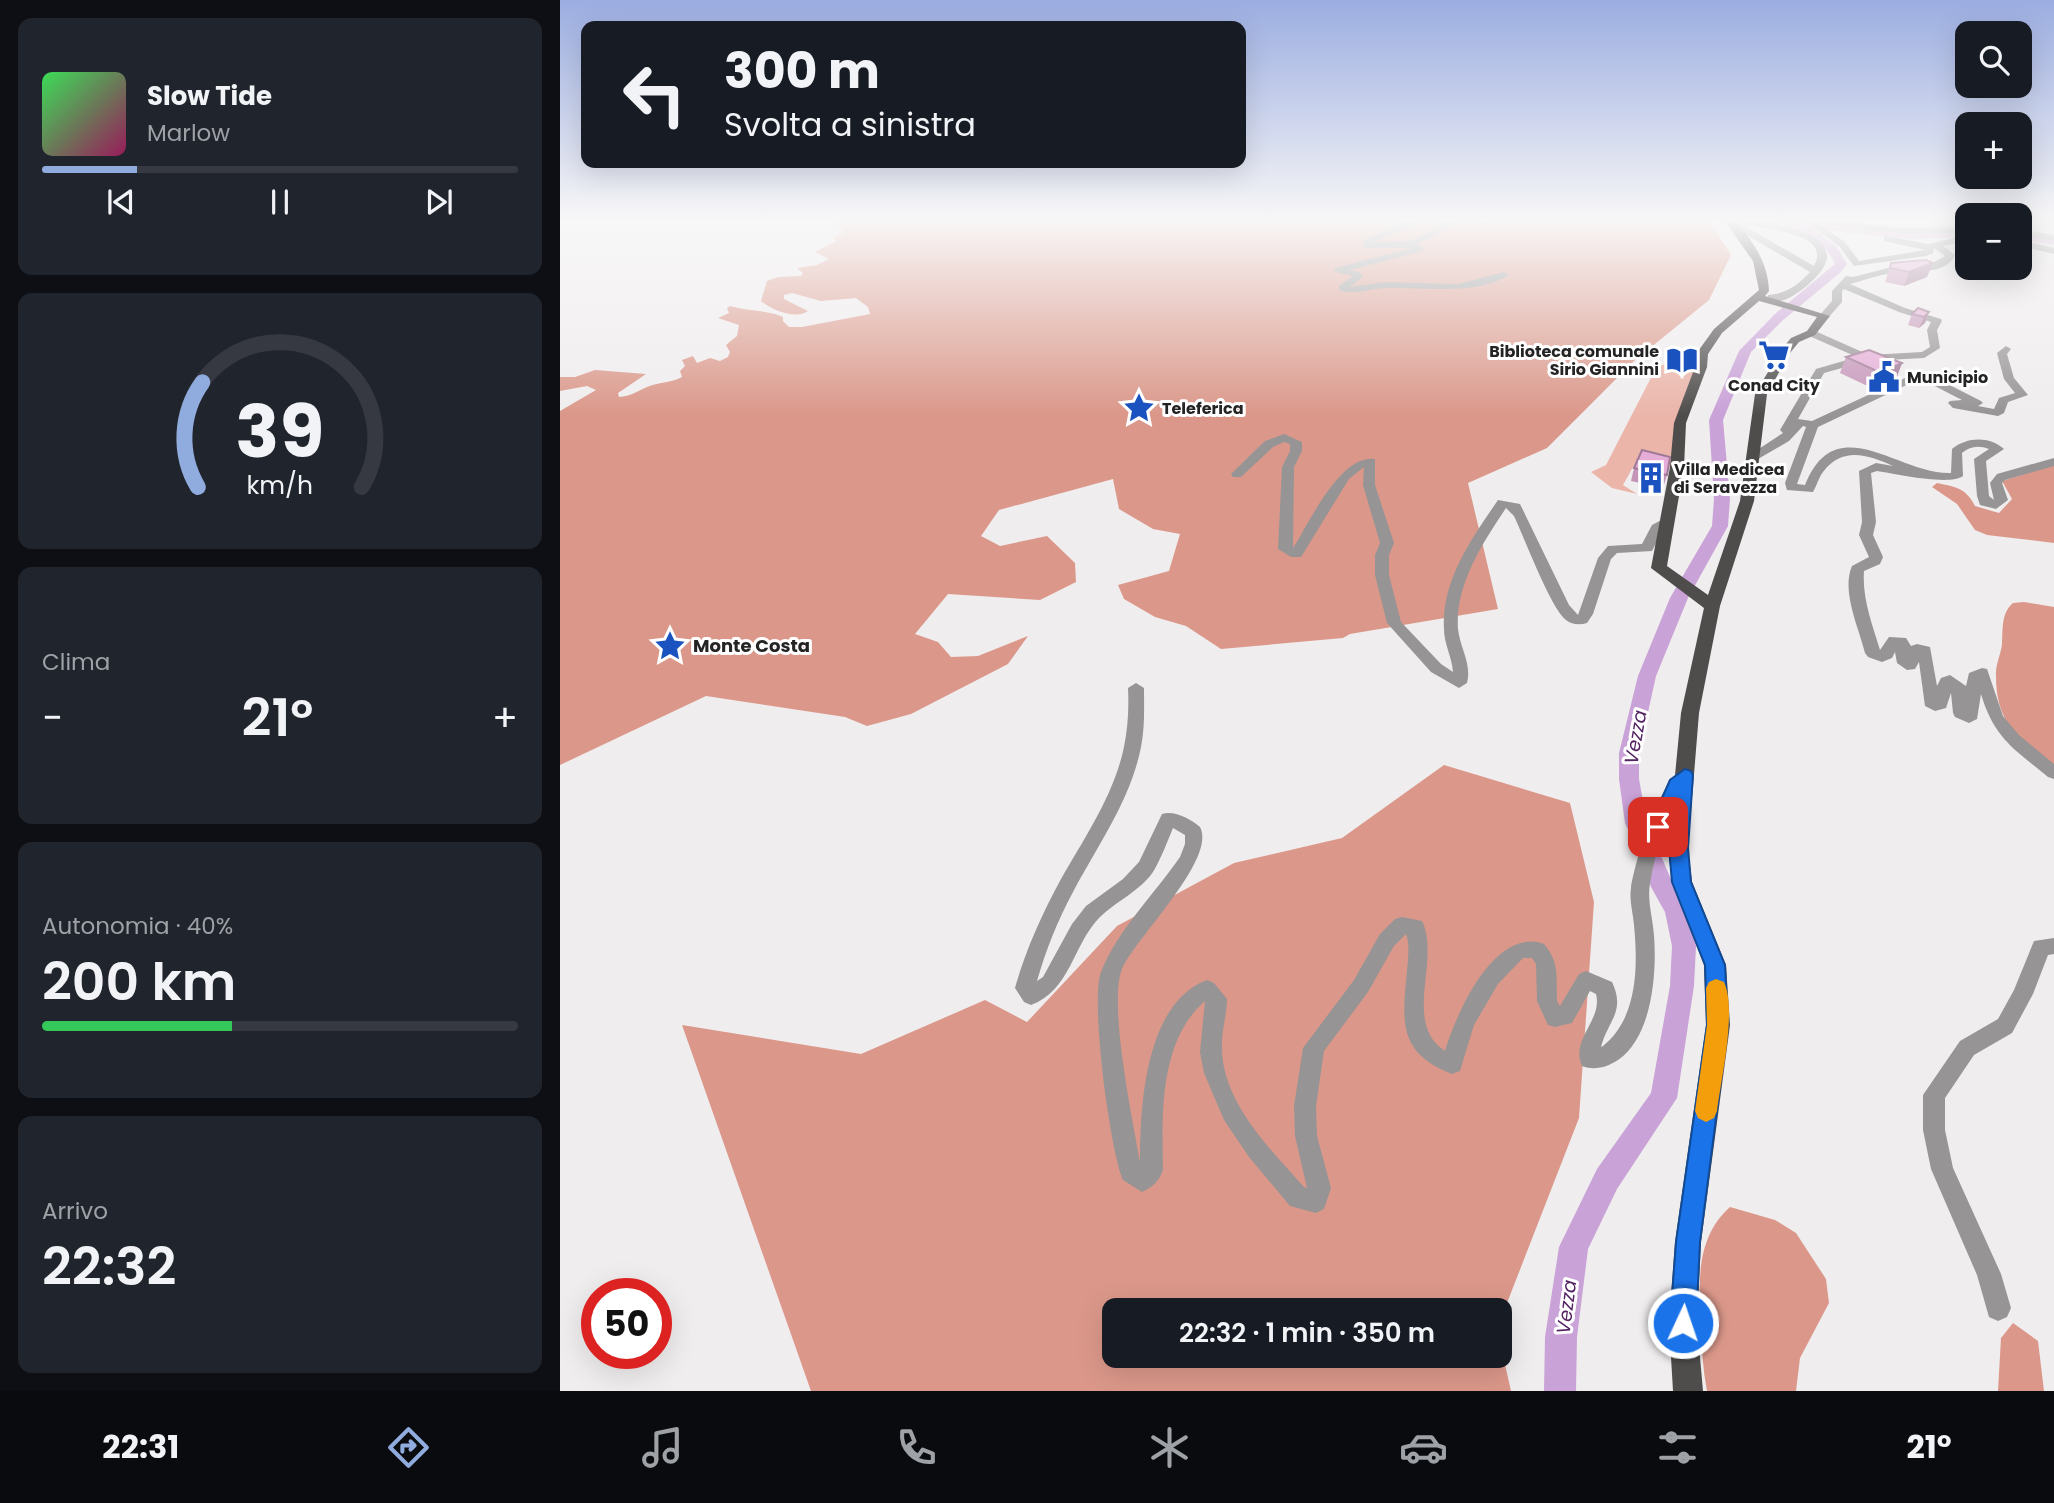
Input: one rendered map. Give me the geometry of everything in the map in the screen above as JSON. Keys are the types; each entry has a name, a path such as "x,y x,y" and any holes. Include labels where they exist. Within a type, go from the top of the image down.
{"main road":[{"path":"1766,285 1768,297"},
{"path":"1688,1391 1683,1323 1688,1242 1718,1025 1715,965 1682,882 1678,848 1690,713 1705,601 1739,532 1754,456 1755,428 1761,394 1790,346 1795,340 1811,333 1824,316 1768,297"},
{"path":"1705,601 1659,568 1677,467 1680,423 1701,367 1702,354 1718,331 1768,297"}],"street":[{"path":"1346,285 1342,288 1347,290 1400,285"},
{"path":"1425,285 1466,285"},
{"path":"1768,297 1781,298 1798,285"},
{"path":"1824,316 1837,302 1837,291 1845,285"},
{"path":"1785,438 1784,433 1820,371 1867,358 1930,353 1936,343 1932,330 1937,321 1902,310 1848,285"},
{"path":"1811,333 1889,368"},
{"path":"1754,456 1785,438 1800,422 1813,425 1906,376 1929,377 1977,403 1954,403 1957,406 1998,413 2003,400 2022,395 2009,379 2002,353 2006,349"},
{"path":"1813,425 1791,486 1809,489 1817,470 1827,460 1838,452 1852,449 1868,452 1919,474"},
{"path":"1237,474 1269,444 1284,438 1296,442 1296,451 1288,467 1285,549 1296,554 1344,477 1359,465 1371,462 1368,485 1387,543 1382,555 1382,575 1394,623 1436,668 1459,683 1463,675 1451,631 1453,599 1475,546 1503,503 1515,508 1521,516 1562,604 1569,617 1575,620 1582,620 1586,614 1605,558 1613,549 1647,548 1657,528 1667,521"},
{"path":"2054,462 2001,477 1996,483 2002,500 1996,505 1985,502 1983,496 1980,459 1997,451 1995,446 1985,443 1961,447 1956,452 1957,476 1947,478 1876,467 1865,471 1869,522 1866,535 1876,557 1875,561 1857,569 1855,583 1872,653 1882,657 1887,654 1894,640 1901,641 1904,644 1903,663 1910,665 1917,649 1925,651 1931,702 1940,704 1946,682 1950,680 1958,686 1961,713 1969,717 1974,677 1983,673 1996,718 2013,739 2054,773"},
{"path":"1136,688 1138,702 1128,771 1080,866 1052,913 1025,988 1031,996 1050,983 1079,930 1093,912 1130,884 1146,867 1168,819 1186,825 1194,832 1194,844 1188,860 1128,943 1113,968 1107,986 1112,1063 1124,1135 1131,1172 1142,1180 1152,1170 1151,1113 1160,1057 1182,1013 1196,993 1207,989 1217,999 1211,1049 1223,1092 1262,1156 1289,1188 1298,1198 1317,1201 1319,1188 1306,1136 1305,1106 1314,1048 1361,986 1387,940 1402,925 1415,927 1418,938 1416,1022 1422,1041 1433,1055 1452,1064 1464,1022 1492,978 1519,950 1537,950 1546,961 1547,1001 1555,1018 1565,1016 1586,980 1605,988 1611,1002 1606,1018 1593,1035 1589,1047 1590,1059 1600,1060 1618,1047 1636,1019 1644,986 1643,922 1639,898 1648,849 1676,784 1685,775"},
{"path":"1998,1308 1989,1274 1942,1170 1934,1130 1934,1095 1967,1048 2005,1026 2023,994 2041,947 2054,946"}],"shaded area":[{"path":"766,285 1716,285 1709,300 1634,361 1547,448 1468,483 1498,609 1350,634 1343,638 1221,649 1186,626 1155,617 1124,599 1118,585 1169,571 1180,534 1153,529 1119,509 1113,479 999,510 981,536 1000,546 1047,536 1075,563 1076,582 1040,600 948,594 915,634 938,642 951,657 978,656 1028,636 1008,664 911,714 867,726 845,717 706,696 560,765 560,411 596,390 587,386 560,391 560,377 575,377 595,370 646,374 618,393 619,397 651,385 678,379 682,377 680,371 685,366 682,360 693,356 697,363 710,358 720,361 728,357 730,352 726,345 737,336 739,325 718,318 729,313 727,308 730,306 783,317 789,327 870,314 868,307 856,298 821,301 792,293 784,295 784,299 808,311 803,314 777,310 761,301"},
{"path":"1672,363 1695,371 1671,468 1637,460 1623,485 1637,494 1612,488 1591,472 1606,465 1657,366"},
{"path":"2054,465 2054,543 1987,535 1975,530 1957,504 1932,487 1937,483 1955,487 1968,495 1975,506 1999,513 2012,499 2002,481"},
{"path":"2013,603 2054,607 2054,768 2012,729 2000,707 1997,693 1996,672 2005,616"},
{"path":"1444,765 1570,803 1594,902 1579,1118 1509,1298 1102,1298 1102,1368 1506,1368 1511,1391 811,1391 682,1025 861,1054 985,1000 1027,1022 1117,926 1234,863 1342,838"},
{"path":"1730,1207 1775,1220 1796,1233 1826,1279 1829,1303 1800,1358 1796,1391 1707,1391 1700,1314 1701,1264 1710,1234"},
{"path":"2013,1323 2038,1341 2044,1391 1998,1391 2001,1338"}],"building":[{"path":"1918,308 1929,312 1924,317 1912,314"},
{"path":"1869,350 1902,363 1881,373 1846,357"},
{"path":"1642,450 1670,457 1667,475 1634,468"}],"waterway":[{"name":"Vezza","path":"1560,1391 1561,1337 1574,1247 1607,1179 1664,1098 1682,986 1684,946 1676,910 1662,887 1653,859 1636,823 1629,779 1629,753 1647,676 1679,598 1720,526 1722,499 1716,420 1745,351 1779,317 1819,285"}],"slow traffic":[{"path":"1706,1111 1718,1025 1716,988"}],"place":[{"name":"Conad City","path":"1774,355"},
{"name":"Biblioteca comunale Sirio Giannini","path":"1682,360"},
{"name":"Municipio","path":"1884,377"},
{"name":"Teleferica","path":"1139,408"},
{"name":"Villa Medicea di Seravezza","path":"1651,478"},
{"name":"Monte Costa","path":"670,646"}],"route":[{"path":"1658,827 1676,784 1685,775 1678,848 1682,882 1715,965 1718,1025 1688,1242 1683,1323"}]}
